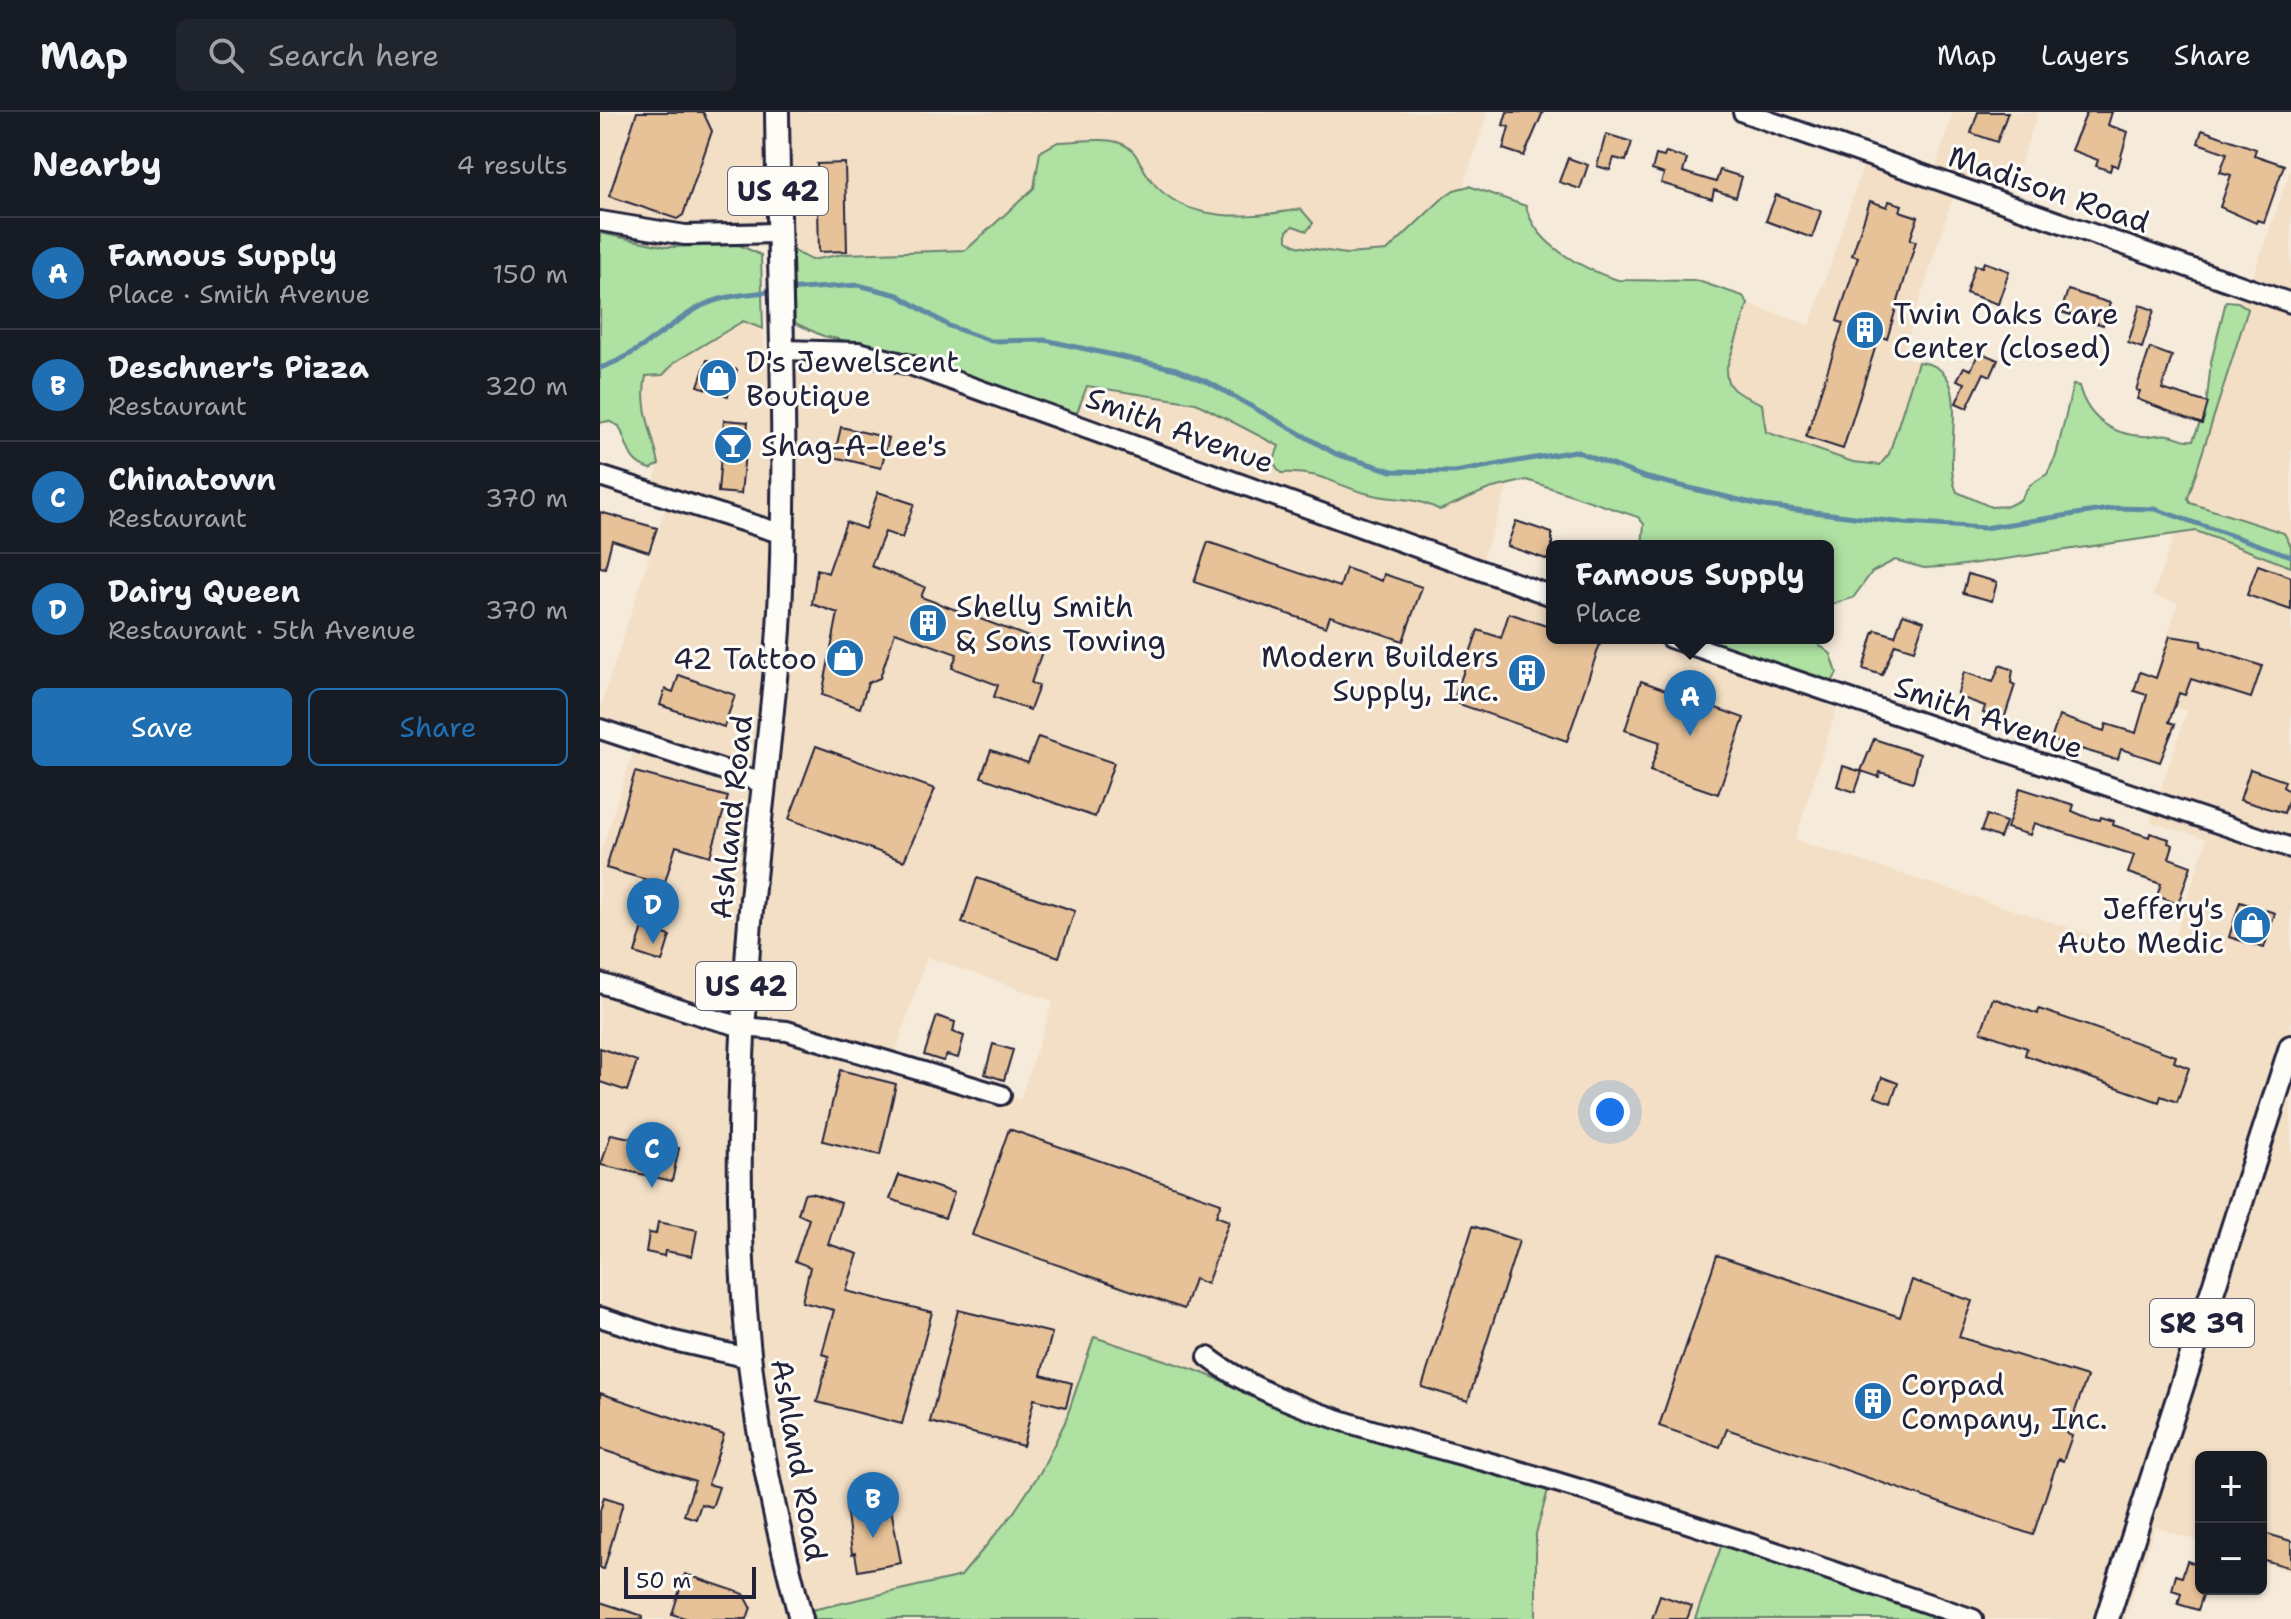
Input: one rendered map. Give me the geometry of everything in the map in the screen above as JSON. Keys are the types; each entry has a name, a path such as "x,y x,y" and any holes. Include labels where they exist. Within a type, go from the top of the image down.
{"main road":[{"name":"Ashland Road","path":"777,112 783,534 778,636 743,1027 739,1182 749,1358 763,1456 801,1619"},
{"name":"SR 39","path":"2107,1619 2291,1047"}],"street":[{"name":"Madison Road","path":"1743,112 2291,303"},
{"path":"600,221 685,235 779,233"},
{"name":"Smith Avenue","path":"782,350 858,352 910,365 1546,594"},
{"path":"600,476 783,534"},
{"name":"Smith Avenue","path":"1688,644 2291,848"},
{"path":"600,729 763,783"},
{"path":"600,983 743,1027 787,1031 1001,1095"},
{"path":"600,1317 674,1341 749,1358"},
{"path":"1208,1357 1243,1381 1341,1418 1664,1516 1973,1619"}],"shaded area":[{"path":"600,112 1488,112 1463,187 1444,197 1387,251 1346,254 1297,246 1286,240 1287,231 1294,226 1299,229 1300,209 1272,214 1213,216 1172,198 1151,181 1137,155 1034,188 966,250 844,254 811,260 792,250 739,245 667,247 600,233"},
{"path":"1953,112 2038,112 2010,195 1935,169"},
{"path":"1863,166 1953,197 1902,356 1918,362 1889,454 1880,465 1853,462 1766,432 1762,404 1737,394 1726,381 1726,370 1748,304 1810,325"},
{"path":"2291,168 2291,546 2284,533 2190,503 2187,498 2248,309 2238,302 2246,296"},
{"path":"743,321 763,329 766,367 845,359 872,364 1071,430 1086,386 1196,403 1279,446 1281,473 1306,471 1373,495 1415,498 1440,510 1509,483 1482,560 1546,584 1546,644 1719,644 1832,682 1824,704 1837,708 1795,840 2167,959 2207,839 2150,822 2187,711 2147,699 2178,603 2153,595 2174,535 2196,531 2291,567 2291,1572 2267,1564 2267,1451 2195,1451 2195,1540 2155,1527 2125,1619 1948,1619 1722,1544 1695,1619 1536,1619 1536,1534 1548,1490 1340,1427 1195,1370 1065,1422 1041,1471 1014,1512 961,1576 813,1610 815,1619 600,1619 600,854 640,731 600,718 600,708 672,487 654,481 659,464 645,412 642,391 646,376 663,374 675,362","holes":["927,957 1053,1001 1020,1099 894,1057"]}],"green space":[{"path":"1106,140 1120,143 1135,154 1151,180 1165,195 1182,205 1221,215 1241,216 1301,209 1313,223 1307,231 1293,226 1287,231 1287,240 1297,246 1346,254 1387,251 1444,197 1469,186 1526,206 1531,220 1550,244 1562,254 1604,275 1618,280 1698,281 1743,296 1748,304 1726,370 1727,378 1738,393 1762,404 1766,432 1853,462 1880,465 1889,454 1918,362 1937,367 1948,379 1953,395 1952,456 1957,492 1991,507 2008,506 2020,500 2030,485 2047,474 2056,456 2073,385 2079,386 2094,415 2111,428 2131,435 2166,435 2193,440 2206,408 2211,362 2226,301 2238,302 2248,309 2188,498 2190,503 2284,533 2291,546 2291,567 2196,531 1957,566 1924,568 1895,560 1872,572 1853,598 1834,603 1834,540 1643,540 1644,524 1638,517 1527,480 1489,489 1440,510 1414,501 1360,492 1307,474 1281,473 1273,462 1279,446 1196,403 1087,386 1076,415 892,350 823,336 795,323 792,250 811,260 844,254 966,250 1034,188 1040,152 1058,142"},
{"path":"600,233 667,247 739,245 761,255 763,329 743,321 675,362 663,375 646,376 645,410 659,464 651,469 633,458 619,426 608,421 600,423"},
{"path":"1719,644 1818,644 1831,654 1837,673 1832,682"},
{"path":"1094,1337 1195,1370 1340,1427 1548,1490 1536,1534 1536,1619 815,1619 812,1610 961,1576 1014,1512 1041,1471 1065,1422"},
{"path":"1722,1544 1948,1619 1695,1619"}],"building":[{"path":"637,112 703,112 712,131 683,215 677,219 609,196"},
{"path":"1507,112 1543,112 1524,156 1503,149 1509,127 1503,125"},
{"path":"1978,112 2008,112 1997,142 1971,133"},
{"path":"2087,112 2112,112 2108,125 2128,132 2118,167 2112,164 2110,171 2096,166 2098,160 2071,150"},
{"path":"2202,130 2256,149 2254,155 2284,165 2264,222 2257,220 2256,223 2220,207 2231,175 2220,172 2227,153 2198,143"},
{"path":"1606,134 1632,142 1626,161 1614,158 1610,170 1597,166"},
{"path":"1666,152 1687,159 1683,172 1716,182 1720,170 1742,177 1736,197 1714,190 1712,199 1661,183 1664,174 1652,170 1656,155 1664,157"},
{"path":"1568,158 1588,165 1580,189 1559,182"},
{"path":"845,163 847,251 819,252 817,164"},
{"path":"1776,195 1821,211 1812,238 1766,221"},
{"name":"Twin Oaks Care Center (closed)","path":"1870,201 1887,207 1889,201 1902,205 1900,211 1918,217 1910,240 1916,241 1887,339 1879,336 1843,449 1806,437 1843,323 1837,321 1858,257 1852,255"},
{"path":"1984,262 2009,271 1998,304 1966,293 1975,265 1982,267"},
{"path":"2068,290 2110,303 2103,325 2061,312"},
{"path":"2140,305 2154,310 2142,348 2128,343"},
{"path":"2150,348 2172,356 2162,389 2208,403 2202,424 2137,399 2140,391 2136,390"},
{"path":"1979,352 1998,360 1991,376 1984,373 1967,408 1956,403 1965,383 1957,380 1964,367 1971,370"},
{"name":"D's Jewelscent Boutique","path":"707,360 737,370 728,396 698,386"},
{"name":"Shag-A-Lee's","path":"724,420 748,422 741,494 718,492"},
{"path":"841,427 889,438 881,468 834,457"},
{"name":"Shelly Smith & Sons Towing","path":"878,492 914,504 902,538 885,532 871,566 925,587 921,597 1045,643 1031,683 1039,686 1030,710 994,697 998,685 952,668 957,654 895,632 880,678 868,683 860,708 822,695 838,613 812,604 817,569 828,573 846,522 865,529"},
{"path":"600,512 657,528 649,552 612,540 605,568 600,567"},
{"path":"1516,521 1552,533 1552,540 1546,540 1546,559 1507,546"},
{"path":"1208,542 1340,587 1346,568 1382,581 1384,574 1422,587 1403,641 1330,616 1326,627 1194,582"},
{"path":"2258,565 2291,577 2291,610 2247,595"},
{"path":"1968,574 1997,582 1992,601 1963,593"},
{"name":"Modern Builders Supply, Inc.","path":"1509,613 1546,626 1546,644 1600,644 1567,741 1453,702 1478,630 1501,638"},
{"path":"1903,614 1924,621 1914,650 1895,644 1882,675 1863,669 1873,634 1876,630 1895,636"},
{"path":"2170,636 2202,641 2201,646 2262,666 2251,698 2191,679 2185,695 2179,693 2169,722 2175,724 2160,762 2121,749 2118,759 2111,758 2051,740 2059,716 2104,731 2106,724 2136,733 2147,695 2134,691 2140,672 2156,678"},
{"path":"2000,665 2013,670 2011,683 2015,685 2004,719 1983,713 1985,706 1957,696 1964,672 1993,682"},
{"path":"679,675 735,695 724,727 660,705 665,689 673,692"},
{"path":"1641,681 1744,718 1718,794 1650,771 1660,742 1625,730"},
{"path":"1038,737 1114,763 1095,817 981,777 991,750 1028,763"},
{"path":"1874,739 1920,754 1913,782 1880,772 1879,777 1861,771"},
{"path":"816,746 935,789 904,861 789,819"},
{"path":"1843,766 1862,772 1855,792 1837,786"},
{"path":"2250,769 2285,781 2283,787 2291,792 2284,813 2240,800"},
{"path":"635,772 728,797 710,856 676,846 664,885 606,868"},
{"path":"2020,788 2074,805 2072,811 2086,817 2100,820 2101,817 2114,821 2113,825 2149,837 2150,833 2169,839 2168,843 2173,845 2169,858 2191,866 2178,904 2157,896 2161,884 2128,873 2134,855 2034,823 2030,835 2007,828"},
{"path":"1987,815 2006,822 2000,838 1981,831"},
{"path":"977,878 1075,911 1059,957 962,923"},
{"name":"Jeffery's Auto Medic","path":"2240,902 2275,913 2264,948 2229,937"},
{"path":"643,927 670,936 662,962 635,953"},
{"path":"1993,998 2038,1014 2039,1009 2176,1056 2174,1062 2189,1068 2177,1102 2161,1096 2159,1102 2025,1055 2027,1048 1981,1032"},
{"path":"937,1016 955,1022 953,1032 964,1036 958,1058 947,1055 943,1061 924,1055"},
{"path":"993,1044 1013,1050 1004,1080 985,1074"},
{"path":"600,1048 637,1061 627,1091 600,1082"},
{"path":"840,1070 896,1084 880,1155 823,1141"},
{"path":"1882,1077 1898,1083 1891,1103 1875,1097"},
{"path":"1009,1129 1221,1203 1216,1216 1229,1221 1207,1284 1194,1279 1184,1309 972,1235"},
{"path":"611,1134 679,1148 672,1181 601,1165"},
{"path":"899,1175 954,1193 945,1218 890,1199"},
{"path":"811,1193 841,1203 828,1244 858,1254 846,1291 932,1312 902,1424 817,1402 829,1356 822,1354 834,1310 802,1302 810,1267 795,1261 809,1219 798,1214 804,1194"},
{"path":"658,1222 697,1230 692,1256 665,1251 664,1256 646,1252 649,1233 656,1234"},
{"path":"1473,1226 1519,1241 1468,1401 1422,1387"},
{"name":"Corpad Company, Inc.","path":"1717,1255 1900,1317 1912,1280 1972,1301 1959,1337 2087,1377 2067,1434 2072,1436 2063,1461 2058,1459 2033,1535 1727,1429 1720,1447 1659,1426"},
{"path":"958,1310 1052,1333 1041,1375 1072,1383 1066,1407 1034,1399 1023,1446 930,1422"},
{"path":"600,1393 724,1435 708,1484 719,1487 712,1507 701,1504 696,1519 684,1515 695,1481 600,1449"},
{"path":"604,1497 623,1503 604,1569 600,1568 600,1511"},
{"path":"889,1498 901,1563 858,1571 855,1553 852,1554 846,1506"},
{"path":"2267,1534 2291,1541 2291,1568 2267,1561"},
{"path":"2187,1561 2195,1564 2195,1595 2203,1595 2198,1610 2178,1604 2181,1593 2172,1590 2176,1575 2182,1577"},
{"path":"685,1574 744,1594 751,1607 747,1619 688,1619 672,1614"},
{"path":"1660,1595 1692,1606 1687,1619 1652,1619"},
{"path":"600,1602 643,1616 642,1619 600,1619"}],"waterway":[{"path":"786,290 858,285 898,295 949,326 991,341 1045,340 1176,369 1210,383 1336,454 1392,471 1455,472 1575,451 1644,477 1764,506 1904,523 1984,528 2116,508 2155,509 2291,556"},
{"path":"600,368 638,349 705,304 735,296 776,291"}],"place":[{"name":"Twin Oaks Care Center (closed)","path":"1865,330"},
{"name":"D's Jewelscent Boutique","path":"718,378"},
{"name":"Shag-A-Lee's","path":"733,445"},
{"name":"Shelly Smith & Sons Towing","path":"928,623"},
{"name":"42 Tattoo","path":"845,658"},
{"name":"Modern Builders Supply, Inc.","path":"1527,673"},
{"name":"Famous Supply","path":"1690,736"},
{"name":"Jeffery's Auto Medic","path":"2252,925"},
{"name":"Dairy Queen","path":"653,944"},
{"name":"Chinatown","path":"652,1188"},
{"name":"Corpad Company, Inc.","path":"1873,1401"},
{"name":"Deschner's Pizza","path":"873,1538"}]}
